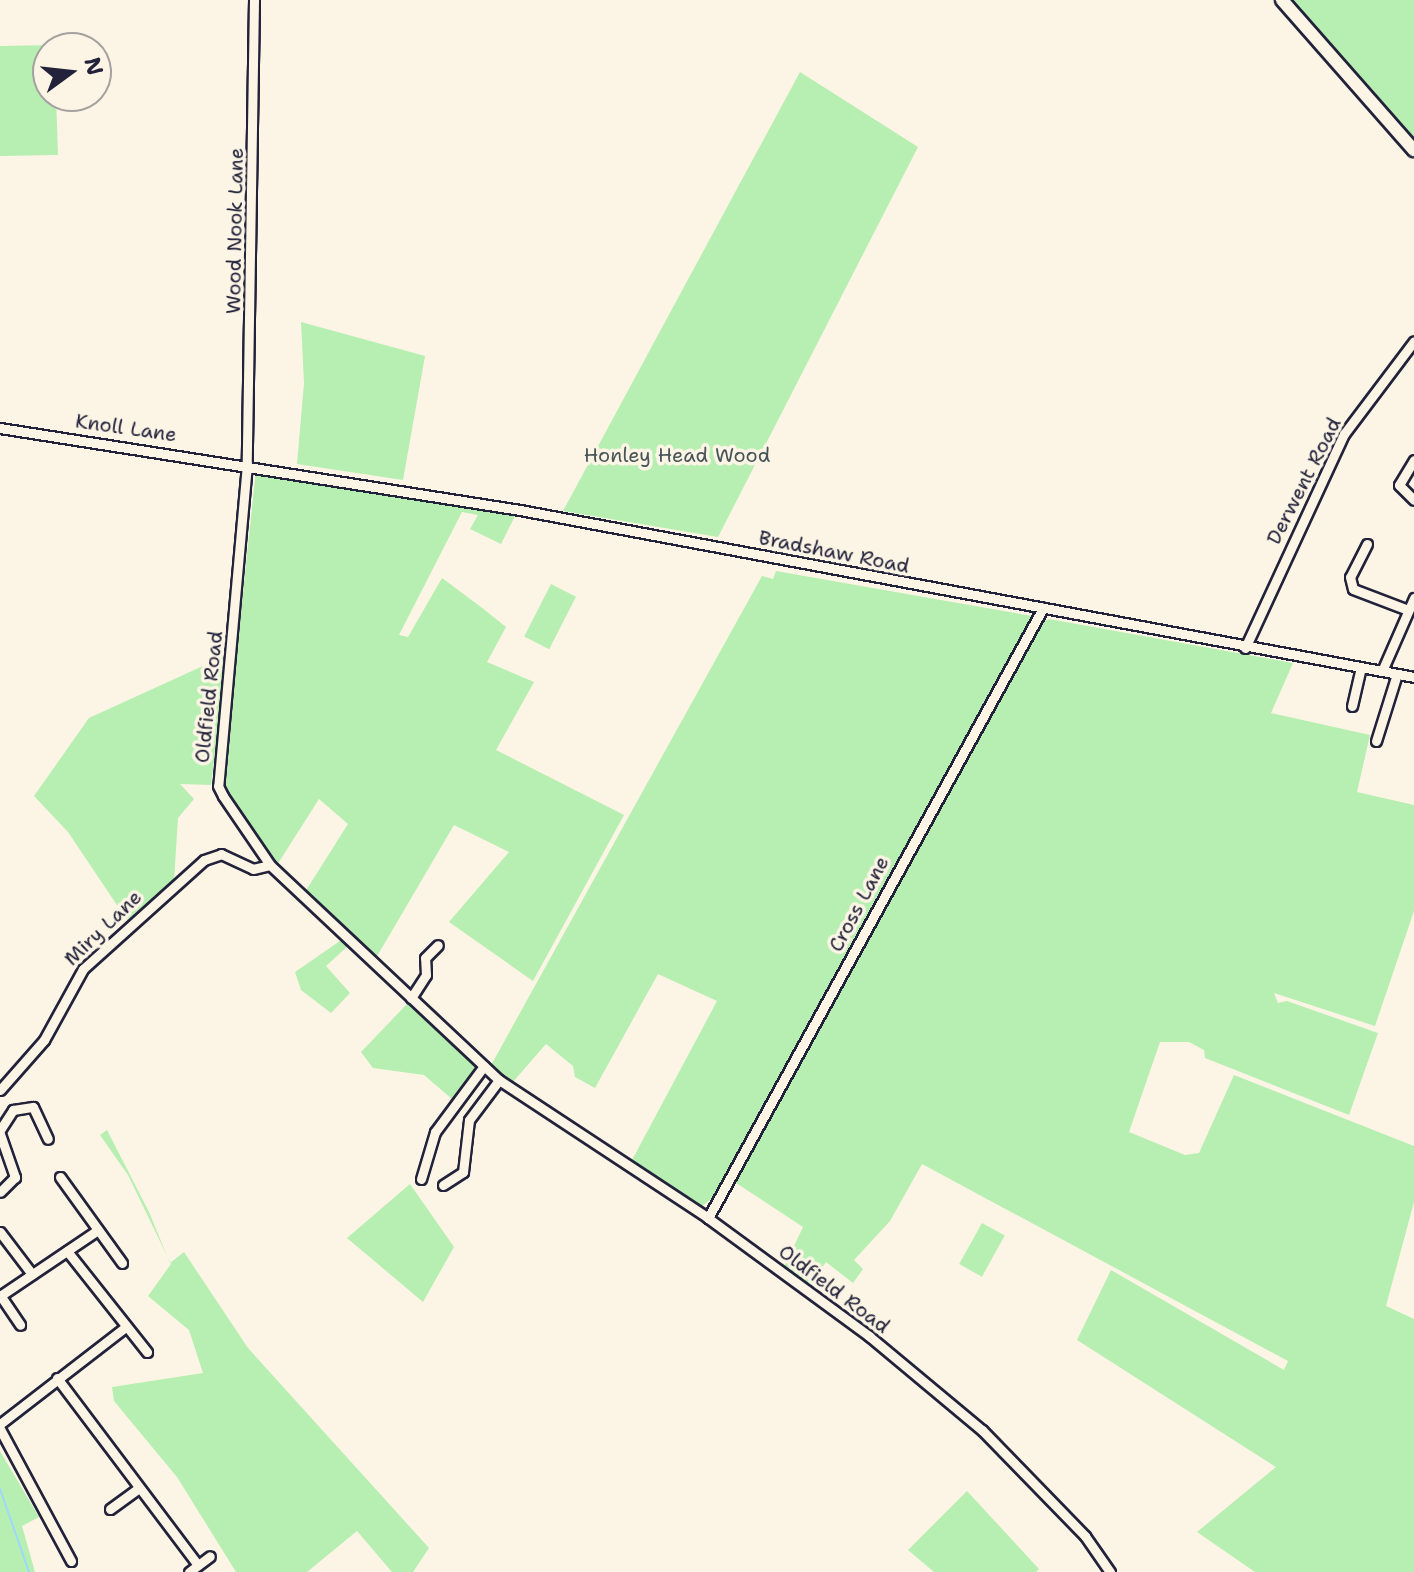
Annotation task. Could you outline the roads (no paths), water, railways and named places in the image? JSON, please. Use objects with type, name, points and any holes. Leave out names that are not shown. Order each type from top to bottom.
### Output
[{"type":"street","name":"Wood Nook Lane","points":[[247,464],[254,0]]},
{"type":"street","points":[[1282,0],[1414,150]]},
{"type":"street","name":"Derwent Road","points":[[1245,648],[1344,434],[1414,341]]},
{"type":"street","name":"Knoll Lane","points":[[0,428],[247,464]]},
{"type":"street","points":[[1414,460],[1399,485],[1414,500]]},
{"type":"street","name":"Bradshaw Road","points":[[247,464],[1414,677]]},
{"type":"street","name":"Oldfield Road","points":[[247,464],[218,786],[270,865],[499,1080],[708,1218],[869,1336],[982,1430],[1085,1536],[1110,1572]]},
{"type":"street","points":[[1367,544],[1350,577],[1353,589],[1408,610]]},
{"type":"street","points":[[1382,671],[1414,598]]},
{"type":"street","name":"Cross Lane","points":[[708,1218],[1043,608]]},
{"type":"street","points":[[1352,706],[1361,667]]},
{"type":"street","points":[[1376,741],[1397,674]]},
{"type":"street","name":"Miry Lane","points":[[0,1090],[44,1040],[83,969],[204,860],[221,854],[253,869],[270,865]]},
{"type":"street","points":[[411,998],[426,975],[425,958],[438,945]]},
{"type":"street","points":[[421,1179],[435,1132],[484,1066]]},
{"type":"street","points":[[443,1185],[463,1172],[469,1120],[499,1080]]},
{"type":"street","points":[[0,1192],[15,1177],[0,1132],[13,1110],[33,1107],[48,1139]]},
{"type":"street","points":[[60,1177],[122,1263]]},
{"type":"street","points":[[20,1325],[0,1296],[98,1230]]},
{"type":"street","points":[[0,1232],[32,1274]]},
{"type":"street","points":[[67,1251],[123,1329],[147,1352]]},
{"type":"street","points":[[71,1561],[0,1426],[123,1329]]},
{"type":"street","points":[[57,1378],[198,1565]]},
{"type":"street","points":[[110,1509],[138,1489]]},
{"type":"street","points":[[189,1572],[210,1556]]},
{"type":"waterway","points":[[0,1489],[29,1572]]},
{"type":"park label","name":"Honley Head Wood","points":[[677,455]]}]
